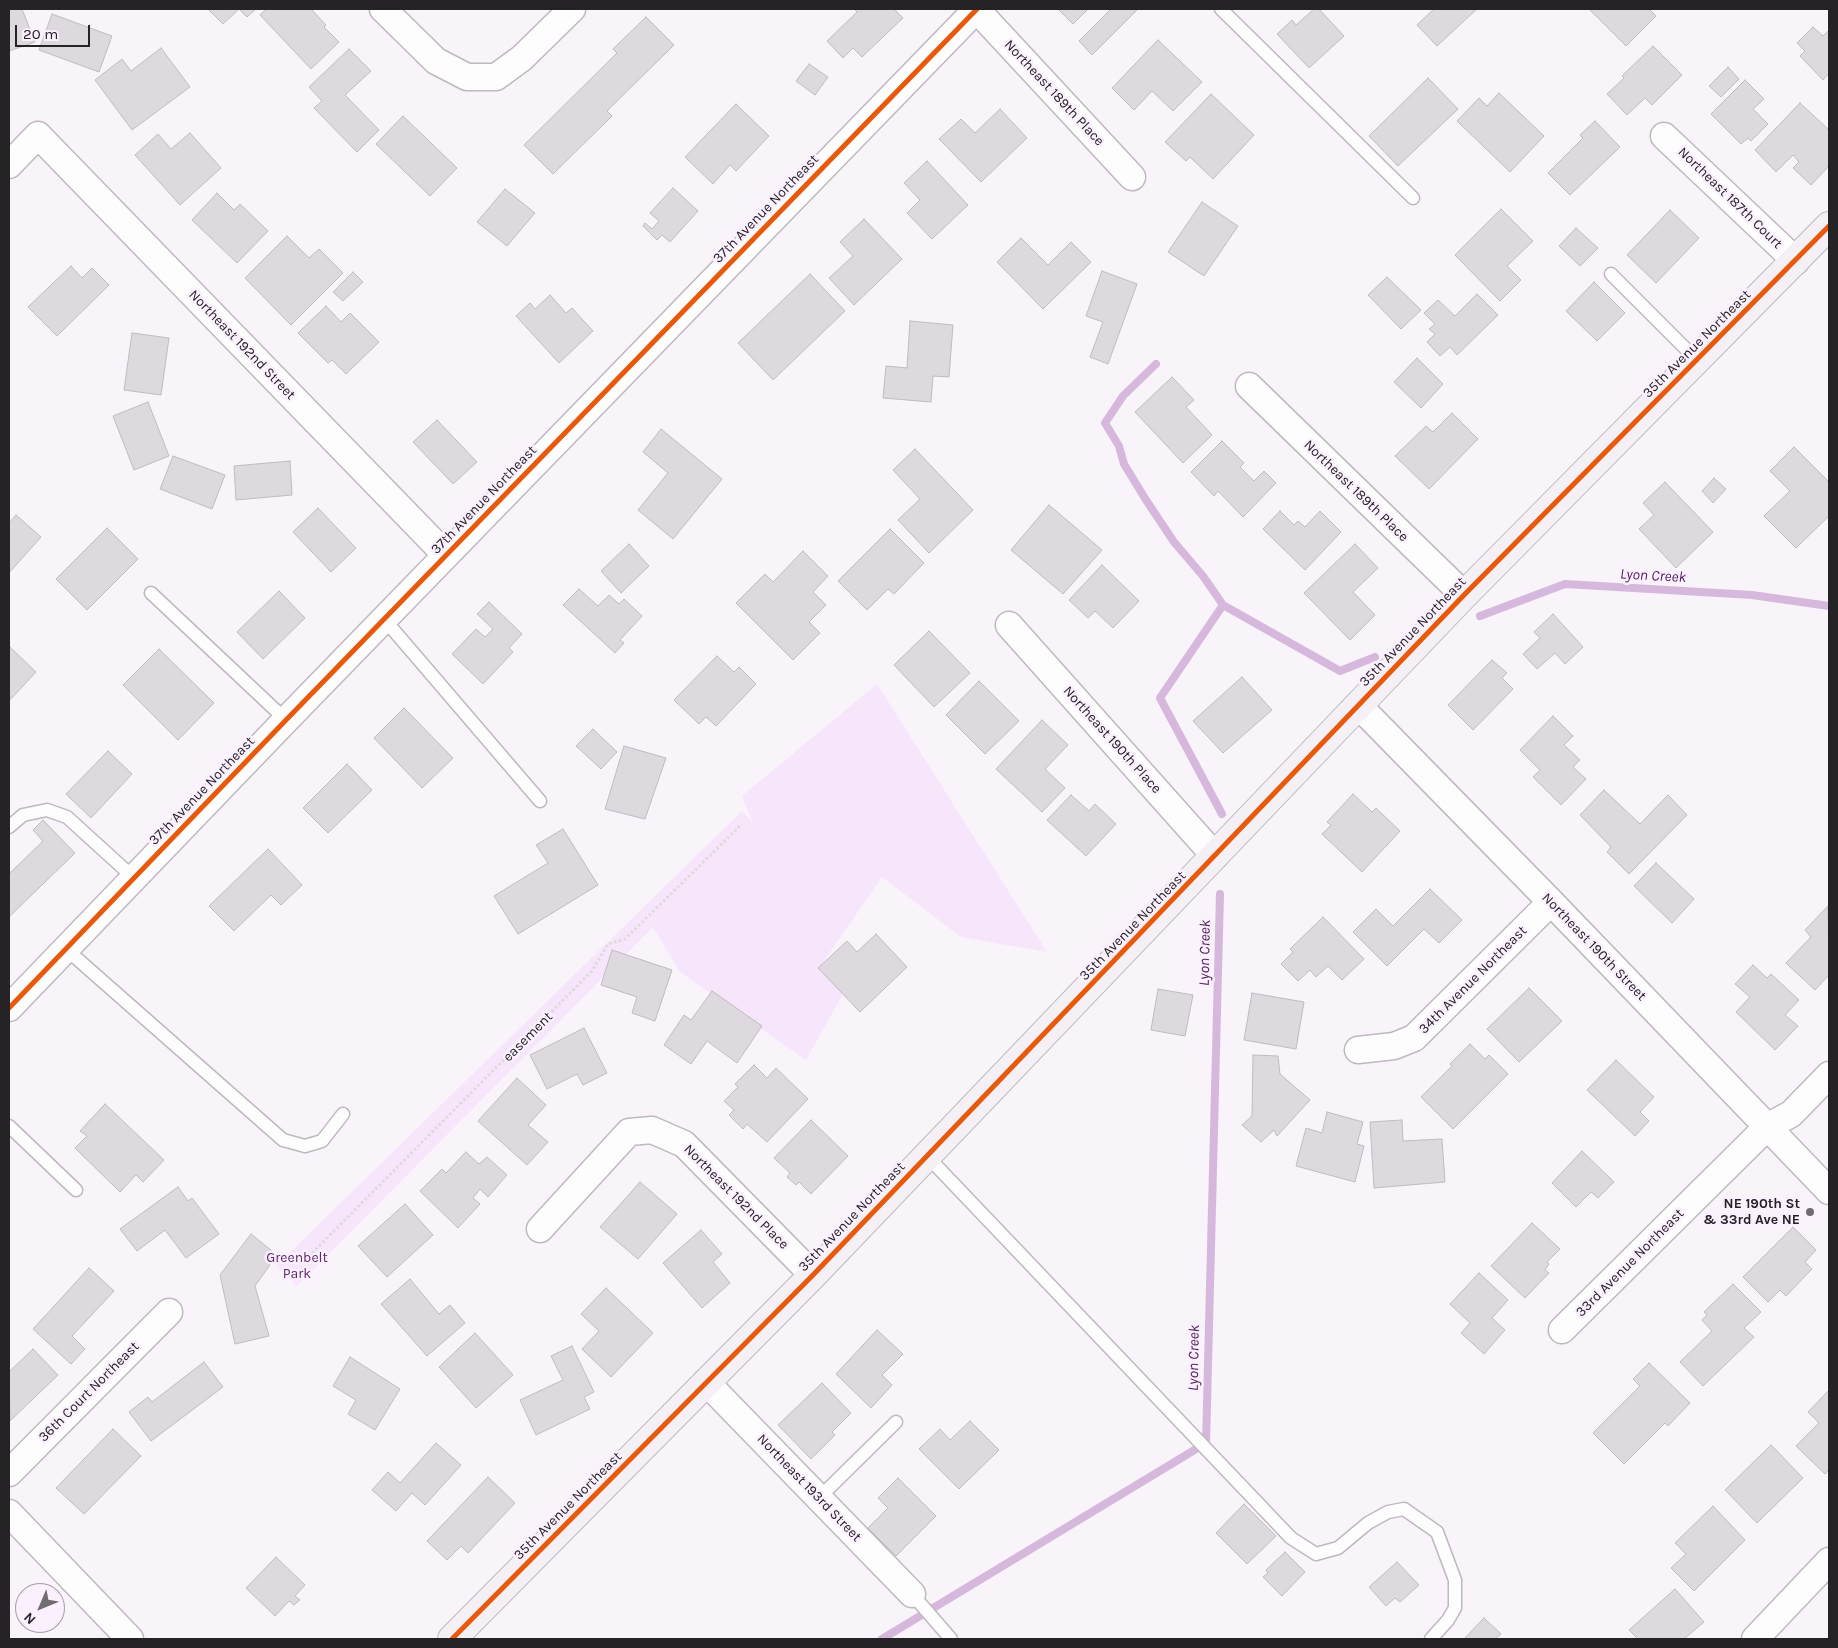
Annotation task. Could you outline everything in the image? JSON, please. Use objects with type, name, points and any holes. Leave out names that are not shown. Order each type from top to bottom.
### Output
[{"type":"street","points":[[383,9],[436,62],[467,77],[496,77],[522,58],[572,9]]},
{"type":"street","name":"Northeast 189th Place","points":[[976,9],[1132,177]]},
{"type":"street","name":"37th Avenue Northeast","points":[[9,1008],[976,9]]},
{"type":"street","name":"Northeast 192nd Street","points":[[9,165],[38,135],[446,555]]},
{"type":"street","name":"Northeast 187th Court","points":[[1664,136],[1796,261]]},
{"type":"street","name":"35th Avenue Northeast","points":[[452,1639],[813,1275],[1464,595],[1829,226]]},
{"type":"street","name":"Northeast 189th Place","points":[[1249,386],[1464,595]]},
{"type":"street","name":"Northeast 190th Place","points":[[1009,624],[1215,856]]},
{"type":"street","name":"Northeast 190th Street","points":[[1358,705],[1829,1191]]},
{"type":"street","name":"34th Avenue Northeast","points":[[1358,1050],[1394,1046],[1414,1038],[1551,902]]},
{"type":"street","name":"33rd Avenue Northeast","points":[[1562,1330],[1767,1127],[1791,1114],[1829,1075]]},
{"type":"street","name":"Northeast 192nd Place","points":[[540,1229],[629,1132],[652,1130],[684,1144],[813,1275]]},
{"type":"street","name":"36th Court Northeast","points":[[9,1473],[170,1312]]},
{"type":"street","name":"Northeast 193rd Street","points":[[706,1382],[912,1594]]},
{"type":"street","points":[[9,1513],[130,1639]]},
{"type":"street","points":[[1755,1639],[1829,1561]]},
{"type":"lane","points":[[1221,9],[1413,198]]},
{"type":"lane","points":[[1611,274],[1697,360]]},
{"type":"lane","points":[[151,593],[286,720]]},
{"type":"lane","points":[[384,619],[540,801]]},
{"type":"lane","points":[[9,827],[23,816],[47,810],[67,817],[134,878]]},
{"type":"lane","points":[[66,949],[283,1140],[305,1146],[322,1141],[343,1114]]},
{"type":"lane","points":[[9,1126],[76,1190]]},
{"type":"lane","points":[[927,1156],[1291,1538],[1316,1554],[1338,1548],[1368,1523],[1388,1512],[1404,1509],[1437,1532],[1455,1580],[1455,1608],[1448,1620],[1432,1639]]},
{"type":"lane","points":[[819,1498],[896,1422]]},
{"type":"lane","points":[[912,1594],[951,1639]]},
{"type":"green space","name":"Greenbelt Park","points":[[877,684],[1047,952],[961,937],[882,877],[819,968],[843,994],[806,1060],[680,972],[653,927],[297,1286],[276,1266],[742,811],[753,823],[742,796]]},
{"type":"building","points":[[9,9],[22,9],[35,42],[9,51]]},
{"type":"building","points":[[208,9],[239,9],[223,24]]},
{"type":"building","points":[[239,9],[256,9],[247,17]]},
{"type":"building","points":[[266,9],[311,9],[326,25],[324,27],[339,42],[311,69],[260,15]]},
{"type":"building","points":[[856,9],[894,9],[903,18],[862,57],[853,48],[843,58],[827,41],[857,12]]},
{"type":"building","points":[[1058,9],[1088,9],[1073,24]]},
{"type":"building","points":[[1108,9],[1138,9],[1092,55],[1079,41],[1110,10]]},
{"type":"building","points":[[1314,9],[1319,9],[1344,36],[1309,68],[1277,34],[1292,20],[1296,25]]},
{"type":"building","points":[[1434,9],[1477,9],[1437,46],[1417,25]]},
{"type":"building","points":[[1589,9],[1649,9],[1656,16],[1626,46]]},
{"type":"building","points":[[52,14],[112,36],[99,72],[39,50]]},
{"type":"building","points":[[646,17],[674,45],[607,111],[612,116],[553,174],[524,145],[617,53],[613,49]]},
{"type":"building","points":[[1813,27],[1823,36],[1829,30],[1829,73],[1823,80],[1800,56],[1805,51],[1797,43]]},
{"type":"building","points":[[1158,40],[1202,82],[1173,111],[1152,91],[1134,110],[1112,88]]},
{"type":"building","points":[[1653,46],[1682,75],[1652,105],[1645,98],[1627,115],[1607,94],[1624,78],[1622,76]]},
{"type":"building","points":[[161,48],[190,87],[132,130],[95,80],[122,59],[131,71]]},
{"type":"building","points":[[349,49],[371,71],[345,95],[379,130],[357,152],[314,108],[322,101],[309,87]]},
{"type":"building","points":[[809,64],[828,77],[815,95],[796,81]]},
{"type":"building","points":[[1728,67],[1739,79],[1721,97],[1709,86]]},
{"type":"building","points":[[1428,78],[1458,109],[1398,166],[1369,136]]},
{"type":"building","points":[[1745,80],[1764,99],[1753,109],[1768,124],[1751,141],[1748,138],[1741,144],[1711,114]]},
{"type":"building","points":[[1499,93],[1544,136],[1510,172],[1457,121],[1479,98],[1487,106]]},
{"type":"building","points":[[1211,94],[1254,135],[1213,179],[1190,157],[1186,161],[1165,142]]},
{"type":"building","points":[[1800,103],[1829,130],[1829,166],[1811,185],[1793,168],[1799,162],[1793,155],[1776,172],[1755,150]]},
{"type":"building","points":[[736,104],[769,136],[736,171],[730,165],[713,184],[685,157]]},
{"type":"building","points":[[1000,109],[1027,138],[981,182],[939,139],[961,119],[975,133]]},
{"type":"building","points":[[403,116],[457,168],[430,196],[376,144]]},
{"type":"building","points":[[1595,121],[1620,147],[1570,195],[1548,173],[1583,138],[1580,135]]},
{"type":"building","points":[[190,133],[221,168],[180,205],[135,155],[158,134],[171,149]]},
{"type":"building","points":[[927,161],[968,205],[932,239],[907,213],[920,200],[904,183]]},
{"type":"building","points":[[673,188],[698,211],[670,242],[662,235],[657,240],[643,226],[645,223],[652,229],[659,221],[650,213]]},
{"type":"building","points":[[505,189],[535,213],[507,246],[477,222]]},
{"type":"building","points":[[217,193],[234,210],[240,204],[268,231],[237,263],[192,220]]},
{"type":"building","points":[[1202,202],[1238,226],[1204,276],[1168,252]]},
{"type":"building","points":[[1501,209],[1533,241],[1507,266],[1521,280],[1500,301],[1455,255]]},
{"type":"building","points":[[1670,210],[1699,238],[1656,283],[1627,255]]},
{"type":"building","points":[[864,219],[902,259],[854,305],[829,278],[853,256],[840,242]]},
{"type":"building","points":[[1576,228],[1598,248],[1580,266],[1559,246]]},
{"type":"building","points":[[287,236],[309,258],[319,249],[343,273],[291,325],[245,278]]},
{"type":"building","points":[[1021,238],[1048,265],[1071,242],[1091,262],[1043,309],[997,262]]},
{"type":"building","points":[[71,266],[82,278],[92,268],[109,285],[57,336],[28,307]]},
{"type":"building","points":[[1102,271],[1137,284],[1108,364],[1090,357],[1103,322],[1086,316]]},
{"type":"building","points":[[353,272],[363,282],[343,301],[333,292]]},
{"type":"building","points":[[810,274],[845,311],[773,380],[738,343]]},
{"type":"building","points":[[1387,277],[1421,310],[1401,329],[1368,295]]},
{"type":"building","points":[[1594,282],[1625,313],[1597,341],[1566,311]]},
{"type":"building","points":[[1477,294],[1498,315],[1457,355],[1450,347],[1440,356],[1427,342],[1435,334],[1429,329],[1435,324],[1424,313],[1438,300],[1455,316]]},
{"type":"building","points":[[550,295],[566,313],[572,308],[593,331],[559,363],[516,316],[530,303],[535,309]]},
{"type":"building","points":[[326,306],[341,322],[350,313],[379,342],[346,374],[332,360],[328,363],[298,333]]},
{"type":"building","points":[[910,321],[953,325],[949,377],[933,376],[931,402],[883,398],[886,366],[907,368]]},
{"type":"building","points":[[132,333],[169,338],[161,395],[124,390]]},
{"type":"building","points":[[1417,358],[1443,384],[1421,408],[1394,382]]},
{"type":"building","points":[[1172,377],[1194,400],[1186,407],[1212,435],[1183,463],[1135,412]]},
{"type":"building","points":[[148,402],[169,456],[134,470],[113,416]]},
{"type":"building","points":[[1452,413],[1478,439],[1429,489],[1395,456],[1426,426],[1433,432]]},
{"type":"building","points":[[437,420],[477,462],[453,484],[413,442]]},
{"type":"building","points":[[661,429],[722,479],[673,539],[638,510],[668,473],[643,452]]},
{"type":"building","points":[[1222,441],[1244,463],[1240,467],[1254,481],[1264,471],[1276,483],[1243,517],[1218,491],[1214,496],[1191,472]]},
{"type":"building","points":[[1794,447],[1829,482],[1829,516],[1796,548],[1764,516],[1790,491],[1770,471]]},
{"type":"building","points":[[915,449],[973,510],[929,553],[898,520],[920,499],[893,470]]},
{"type":"building","points":[[173,456],[225,475],[212,509],[160,489]]},
{"type":"building","points":[[290,461],[292,495],[236,500],[234,466]]},
{"type":"building","points":[[1714,478],[1726,489],[1713,503],[1702,491]]},
{"type":"building","points":[[1665,482],[1713,532],[1676,568],[1639,529],[1654,515],[1643,503]]},
{"type":"building","points":[[1049,505],[1102,550],[1063,594],[1011,550]]},
{"type":"building","points":[[318,508],[356,548],[331,572],[293,532]]},
{"type":"building","points":[[1280,511],[1294,525],[1298,521],[1305,527],[1320,511],[1341,532],[1305,570],[1263,529]]},
{"type":"building","points":[[16,515],[41,537],[9,573],[9,523]]},
{"type":"building","points":[[107,528],[138,559],[87,610],[56,579]]},
{"type":"building","points":[[890,529],[924,563],[894,594],[888,589],[867,610],[838,581]]},
{"type":"building","points":[[629,544],[649,566],[621,593],[601,571]]},
{"type":"building","points":[[1355,544],[1378,568],[1353,592],[1375,615],[1350,640],[1304,593]]},
{"type":"building","points":[[803,551],[828,576],[813,592],[826,605],[809,622],[820,633],[793,660],[736,603],[765,574],[773,582]]},
{"type":"building","points":[[1102,565],[1139,601],[1113,628],[1095,611],[1088,618],[1069,600]]},
{"type":"building","points":[[579,589],[598,606],[609,595],[619,604],[624,599],[642,616],[620,640],[624,643],[615,653],[563,605]]},
{"type":"building","points":[[279,591],[305,618],[263,659],[237,632]]},
{"type":"building","points":[[489,602],[522,634],[509,648],[513,652],[483,684],[452,654],[476,629],[485,637],[493,629],[477,614]]},
{"type":"building","points":[[1553,614],[1583,647],[1565,664],[1555,653],[1537,669],[1523,654],[1540,638],[1534,632]]},
{"type":"building","points":[[929,631],[970,673],[934,707],[894,665]]},
{"type":"building","points":[[10,647],[36,672],[9,701],[9,649]]},
{"type":"building","points":[[159,649],[214,703],[178,740],[123,685]]},
{"type":"building","points":[[717,656],[734,672],[739,667],[756,684],[716,726],[706,717],[699,724],[674,700]]},
{"type":"building","points":[[1492,660],[1507,673],[1502,678],[1513,689],[1473,730],[1448,705]]},
{"type":"building","points":[[1242,677],[1272,710],[1223,753],[1193,721]]},
{"type":"building","points":[[979,681],[1019,721],[985,754],[946,715]]},
{"type":"building","points":[[404,708],[453,758],[422,788],[374,738]]},
{"type":"building","points":[[1553,716],[1573,736],[1564,745],[1580,760],[1573,767],[1586,779],[1561,805],[1533,777],[1540,770],[1520,750]]},
{"type":"building","points":[[1042,720],[1068,745],[1045,769],[1065,788],[1042,812],[996,769]]},
{"type":"building","points":[[593,729],[617,752],[601,769],[576,746]]},
{"type":"building","points":[[624,746],[666,758],[645,819],[605,809]]},
{"type":"building","points":[[108,751],[132,774],[91,818],[66,794]]},
{"type":"building","points":[[347,764],[372,790],[328,833],[303,808]]},
{"type":"building","points":[[1604,790],[1640,824],[1668,795],[1687,815],[1629,874],[1607,852],[1611,847],[1580,815]]},
{"type":"building","points":[[1353,794],[1372,812],[1376,808],[1400,831],[1362,872],[1322,834],[1331,825],[1327,822]]},
{"type":"building","points":[[1071,795],[1089,811],[1095,804],[1116,824],[1086,856],[1047,820]]},
{"type":"building","points":[[43,820],[75,853],[9,917],[9,874],[43,841],[33,830]]},
{"type":"building","points":[[563,829],[598,885],[518,934],[494,896],[548,863],[536,845]]},
{"type":"building","points":[[268,849],[302,885],[281,905],[271,895],[234,931],[209,906]]},
{"type":"building","points":[[1656,863],[1694,899],[1672,923],[1634,886]]},
{"type":"building","points":[[1430,889],[1462,920],[1439,943],[1424,929],[1387,966],[1353,932],[1376,909],[1393,926]]},
{"type":"building","points":[[1828,906],[1829,975],[1815,990],[1786,963],[1811,937],[1805,930]]},
{"type":"building","points":[[1323,917],[1364,959],[1342,980],[1328,966],[1316,977],[1310,970],[1298,981],[1281,964],[1293,952],[1290,949]]},
{"type":"building","points":[[876,934],[907,967],[860,1012],[818,968],[847,941],[857,952]]},
{"type":"building","points":[[612,950],[672,970],[655,1021],[632,1013],[637,997],[601,985]]},
{"type":"building","points":[[1753,965],[1767,978],[1771,974],[1799,1000],[1785,1015],[1798,1026],[1775,1050],[1736,1012],[1750,997],[1735,984]]},
{"type":"building","points":[[1529,988],[1562,1021],[1519,1062],[1487,1029]]},
{"type":"building","points":[[1158,989],[1193,995],[1185,1036],[1151,1030]]},
{"type":"building","points":[[712,991],[762,1026],[737,1063],[707,1041],[691,1064],[664,1045],[684,1015],[691,1020]]},
{"type":"building","points":[[1252,993],[1304,1002],[1296,1049],[1244,1040]]},
{"type":"building","points":[[584,1028],[607,1073],[583,1085],[577,1074],[547,1089],[530,1055]]},
{"type":"building","points":[[1470,1044],[1485,1059],[1489,1055],[1508,1074],[1453,1129],[1421,1097],[1452,1066],[1450,1064]]},
{"type":"building","points":[[1253,1055],[1278,1056],[1280,1074],[1310,1100],[1277,1136],[1274,1130],[1261,1142],[1242,1125],[1252,1116]]},
{"type":"building","points":[[1616,1060],[1654,1097],[1640,1112],[1649,1121],[1635,1136],[1587,1090]]},
{"type":"building","points":[[754,1065],[767,1078],[776,1068],[808,1099],[767,1142],[747,1124],[743,1129],[729,1115],[734,1110],[724,1101],[738,1087],[735,1084]]},
{"type":"building","points":[[517,1078],[546,1105],[528,1125],[548,1142],[527,1165],[478,1121]]},
{"type":"building","points":[[105,1104],[164,1160],[143,1182],[136,1175],[120,1192],[75,1148],[87,1136],[80,1131]]},
{"type":"building","points":[[1327,1112],[1363,1122],[1357,1144],[1364,1146],[1355,1182],[1296,1166],[1306,1128],[1322,1133]]},
{"type":"building","points":[[811,1120],[848,1156],[811,1194],[799,1182],[796,1185],[787,1177],[790,1173],[774,1158]]},
{"type":"building","points":[[1402,1120],[1403,1141],[1442,1139],[1445,1182],[1374,1188],[1370,1122]]},
{"type":"building","points":[[1582,1151],[1614,1182],[1598,1198],[1591,1192],[1576,1207],[1552,1183]]},
{"type":"building","points":[[466,1152],[479,1164],[487,1157],[507,1175],[488,1197],[480,1189],[473,1198],[480,1204],[458,1228],[420,1191],[442,1169],[446,1173]]},
{"type":"building","points":[[640,1182],[677,1214],[638,1259],[600,1227]]},
{"type":"building","points":[[178,1187],[188,1201],[192,1198],[219,1234],[186,1258],[165,1230],[137,1251],[120,1229]]},
{"type":"building","points":[[405,1204],[433,1235],[387,1277],[358,1246]]},
{"type":"building","points":[[1532,1223],[1560,1249],[1547,1262],[1549,1264],[1545,1270],[1549,1273],[1525,1298],[1491,1266]]},
{"type":"building","points":[[1793,1227],[1816,1250],[1805,1262],[1812,1269],[1786,1296],[1780,1290],[1768,1302],[1743,1277]]},
{"type":"building","points":[[701,1230],[722,1254],[713,1262],[730,1283],[702,1308],[663,1263]]},
{"type":"building","points":[[251,1234],[277,1255],[255,1286],[269,1336],[235,1344],[220,1275]]},
{"type":"building","points":[[89,1268],[114,1291],[72,1336],[85,1349],[71,1364],[33,1329]]},
{"type":"building","points":[[1479,1273],[1508,1300],[1492,1318],[1505,1330],[1484,1354],[1461,1333],[1470,1323],[1450,1304]]},
{"type":"building","points":[[410,1279],[439,1314],[450,1305],[465,1323],[427,1356],[381,1304]]},
{"type":"building","points":[[1733,1284],[1761,1312],[1744,1328],[1754,1337],[1703,1386],[1680,1362],[1712,1331],[1702,1320],[1707,1315],[1704,1312]]},
{"type":"building","points":[[606,1288],[653,1333],[611,1377],[582,1349],[599,1331],[581,1314]]},
{"type":"building","points":[[877,1330],[903,1354],[882,1375],[892,1385],[871,1408],[836,1374]]},
{"type":"building","points":[[475,1333],[513,1375],[476,1408],[439,1367]]},
{"type":"building","points":[[572,1346],[594,1392],[584,1397],[590,1409],[536,1435],[520,1400],[563,1380],[551,1356]]},
{"type":"building","points":[[33,1349],[58,1375],[10,1421],[9,1372]]},
{"type":"building","points":[[350,1357],[400,1389],[375,1430],[348,1414],[356,1400],[333,1386]]},
{"type":"building","points":[[204,1362],[223,1387],[151,1441],[129,1412],[148,1397],[152,1402]]},
{"type":"building","points":[[1649,1363],[1690,1403],[1668,1426],[1665,1423],[1624,1464],[1593,1433],[1640,1386],[1633,1379]]},
{"type":"building","points":[[822,1383],[851,1413],[832,1432],[835,1435],[811,1459],[778,1425]]},
{"type":"building","points":[[1829,1390],[1829,1470],[1825,1474],[1796,1446],[1819,1423],[1808,1412]]},
{"type":"building","points":[[970,1421],[999,1450],[959,1489],[919,1449],[940,1429],[950,1440]]},
{"type":"building","points":[[113,1429],[141,1456],[84,1514],[56,1488]]},
{"type":"building","points":[[436,1443],[461,1465],[425,1505],[412,1493],[396,1511],[372,1490],[388,1472],[400,1483]]},
{"type":"building","points":[[1771,1445],[1803,1478],[1757,1523],[1725,1490]]},
{"type":"building","points":[[488,1477],[515,1503],[468,1553],[461,1546],[447,1560],[427,1541]]},
{"type":"building","points":[[898,1478],[936,1516],[896,1556],[868,1528],[888,1508],[878,1498]]},
{"type":"building","points":[[1244,1504],[1276,1536],[1247,1564],[1216,1533]]},
{"type":"building","points":[[1713,1506],[1745,1540],[1694,1591],[1671,1568],[1686,1554],[1675,1543]]},
{"type":"building","points":[[1285,1552],[1305,1572],[1282,1596],[1263,1577],[1268,1573],[1266,1570]]},
{"type":"building","points":[[276,1557],[305,1585],[295,1596],[300,1600],[294,1605],[289,1601],[275,1616],[246,1588]]},
{"type":"building","points":[[1397,1562],[1419,1585],[1400,1602],[1395,1598],[1386,1606],[1369,1587]]},
{"type":"building","points":[[1675,1589],[1704,1622],[1684,1639],[1638,1639],[1629,1630]]},
{"type":"building","points":[[1484,1618],[1501,1634],[1495,1639],[1464,1639]]},
{"type":"waterway","points":[[1156,364],[1123,396],[1105,423],[1119,446],[1124,464],[1146,500],[1174,542],[1203,576],[1223,605]]},
{"type":"waterway","name":"Lyon Creek","points":[[1480,616],[1565,584],[1752,595],[1829,606]]},
{"type":"waterway","name":"Lyon Creek","points":[[1222,814],[1160,698],[1223,605],[1340,671],[1375,657]]},
{"type":"waterway","name":"Lyon Creek","points":[[882,1639],[1206,1443],[1220,894]]},
{"type":"cycle path","points":[[9,1008],[977,9]]},
{"type":"cycle path","points":[[452,1639],[813,1275],[1464,595],[1829,226]]},
{"type":"place","name":"NE 190th St & 33rd Ave NE","points":[[1810,1212]]}]
